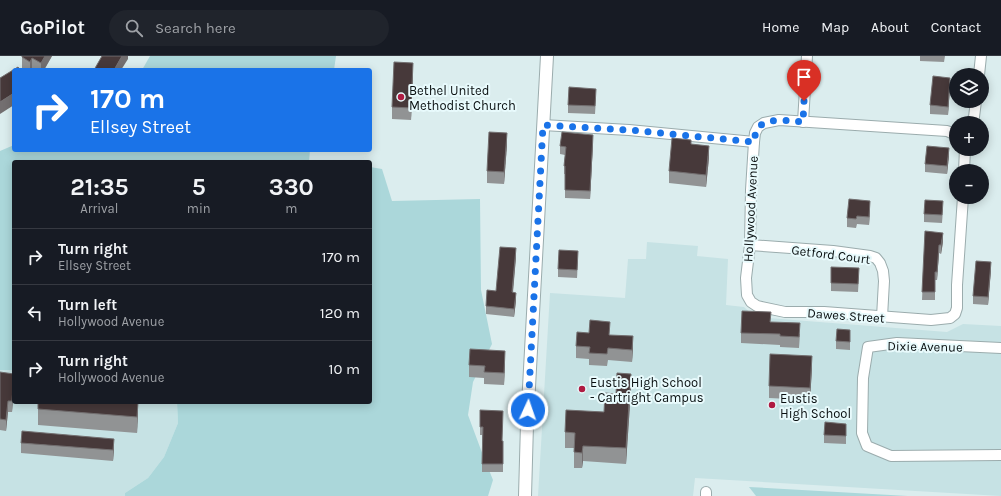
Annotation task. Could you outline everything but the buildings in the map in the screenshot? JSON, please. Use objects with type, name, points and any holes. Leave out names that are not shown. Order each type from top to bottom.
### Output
[{"type":"street","points":[[525,496],[527,424],[547,56]]},
{"type":"street","points":[[803,122],[807,56]]},
{"type":"street","points":[[980,68],[981,56]]},
{"type":"street","name":"Hollywood Avenue","points":[[749,300],[747,295],[746,278],[750,245],[754,142],[755,133],[758,127],[764,123],[779,120],[949,132]]},
{"type":"street","points":[[543,125],[629,130],[754,142]]},
{"type":"street","name":"Dawes Street","points":[[749,300],[757,306],[785,312],[824,312],[931,320],[947,318],[955,314],[957,308],[957,285],[963,204]]},
{"type":"street","name":"Getford Court","points":[[750,245],[833,251],[876,258],[883,271],[884,281],[882,317]]},
{"type":"street","name":"Dixie Avenue","points":[[1001,348],[897,343],[868,348],[863,378],[862,433],[868,446],[891,456],[1001,455]]},
{"type":"shaded area","points":[[150,56],[336,56],[334,68],[143,68]]},
{"type":"shaded area","points":[[12,146],[12,152],[310,152],[309,160],[12,160],[12,370],[0,370],[0,151]]},
{"type":"shaded area","points":[[372,167],[382,169],[392,201],[480,199],[481,290],[492,344],[473,382],[468,415],[493,480],[488,496],[125,496],[125,493],[148,478],[164,457],[178,423],[177,404],[372,404]]},
{"type":"shaded area","name":"Eustis High School","points":[[647,242],[698,246],[697,256],[728,259],[726,305],[744,307],[755,317],[947,332],[963,324],[1001,326],[1001,496],[695,478],[693,496],[538,496],[550,293],[625,298],[628,259],[646,259]]},
{"type":"shaded area","points":[[0,370],[12,370],[12,404],[177,404],[178,423],[164,457],[148,478],[125,493],[125,496],[0,496]]},
{"type":"shaded area","points":[[749,487],[908,496],[756,496]]},
{"type":"place","name":"Bethel United Methodist Church","points":[[401,97]]},
{"type":"place","name":"Eustis High School - Cartright Campus","points":[[582,389]]},
{"type":"place","name":"Eustis High School","points":[[772,405]]},
{"type":"route","points":[[528,410],[543,125],[629,130],[754,142],[755,133],[758,127],[764,123],[779,120],[803,122],[804,101]]}]
